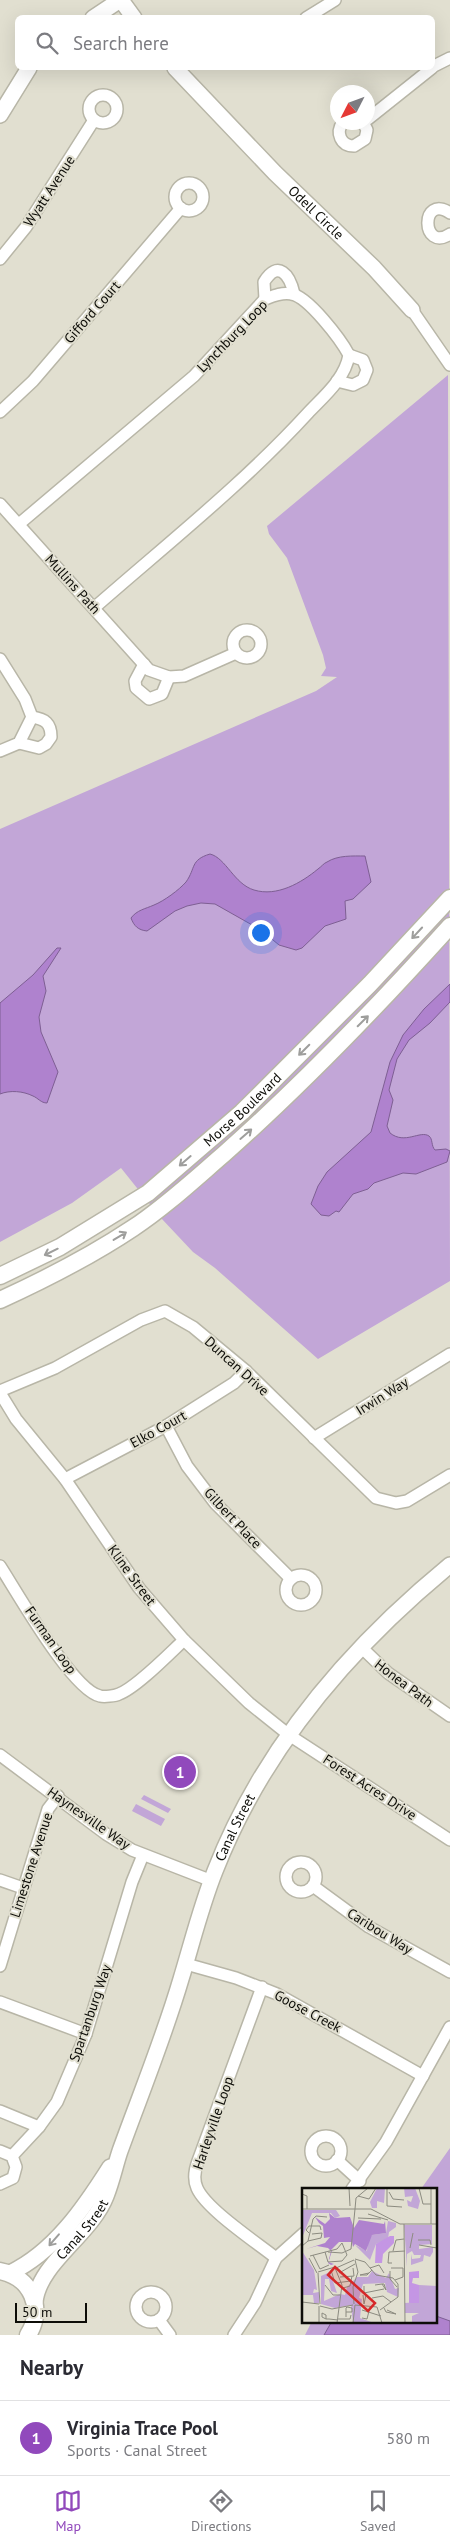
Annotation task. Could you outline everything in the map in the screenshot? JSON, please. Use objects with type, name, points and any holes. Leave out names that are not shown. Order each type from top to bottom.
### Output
[{"type":"main road","name":"Morse Boulevard","points":[[0,1276],[60,1247],[148,1193],[242,1112],[370,984],[450,898]]},
{"type":"main road","name":"Morse Boulevard","points":[[0,1300],[54,1275],[134,1228],[189,1184],[280,1104],[379,1005],[450,926]]},
{"type":"main road","points":[[5,2272],[26,2284],[36,2309],[41,2335]]},
{"type":"main road","points":[[28,2335],[36,2309]]},
{"type":"street","points":[[98,15],[120,0],[132,15]]},
{"type":"street","points":[[311,15],[335,0]]},
{"type":"street","points":[[435,66],[450,58]]},
{"type":"street","points":[[0,115],[28,70]]},
{"type":"street","name":"Odell Circle","points":[[177,70],[274,172],[374,268],[412,310],[450,365]]},
{"type":"street","points":[[375,113],[428,70]]},
{"type":"street","name":"Wyatt Avenue","points":[[0,259],[26,227],[94,120]]},
{"type":"street","points":[[339,130],[340,138],[346,144],[354,146],[365,139],[367,130]]},
{"type":"street","name":"Gifford Court","points":[[0,412],[33,380],[181,208]]},
{"type":"street","points":[[449,211],[440,209],[433,212],[428,218],[427,226],[434,236],[443,237],[450,234]]},
{"type":"street","points":[[94,608],[266,459],[337,381],[346,367],[349,355],[339,337],[314,311],[294,294],[288,276],[283,272],[277,271],[268,276],[264,282],[265,299]]},
{"type":"street","name":"Lynchburg Loop","points":[[19,524],[194,376],[265,299],[281,294],[294,294]]},
{"type":"street","points":[[337,381],[354,385],[365,376],[367,370],[365,362],[360,358],[349,355]]},
{"type":"street","name":"Mullins Path","points":[[0,504],[149,670],[169,677]]},
{"type":"street","points":[[144,664],[135,681],[136,688],[149,699],[162,694],[169,677],[184,676],[236,653]]},
{"type":"street","points":[[0,659],[25,699],[32,717],[19,743]]},
{"type":"street","points":[[0,751],[19,743],[39,748],[46,744],[51,737],[49,724],[44,719],[32,717]]},
{"type":"street","name":"Duncan Drive","points":[[0,1392],[54,1368],[141,1320],[165,1311],[193,1327],[246,1372],[376,1498],[396,1503],[407,1501],[450,1475]]},
{"type":"street","name":"Irwin Way","points":[[314,1438],[450,1354]]},
{"type":"street","name":"Elko Court","points":[[65,1479],[166,1426],[234,1383],[246,1372]]},
{"type":"street","name":"Kline Street","points":[[0,1392],[16,1419],[65,1479],[139,1588],[184,1640],[249,1703],[289,1735]]},
{"type":"street","name":"Gilbert Place","points":[[166,1426],[187,1466],[215,1503],[291,1579]]},
{"type":"street","name":"Canal Street","points":[[36,2309],[37,2290],[44,2277],[97,2215],[106,2196],[120,2151],[154,2066],[212,1881],[255,1788],[289,1735],[320,1692],[361,1647],[422,1587],[450,1565]]},
{"type":"street","name":"Furman Loop","points":[[0,1566],[44,1636],[67,1667],[89,1690],[100,1696],[119,1694],[145,1675],[184,1640]]},
{"type":"street","name":"Honea Path","points":[[361,1647],[394,1678],[450,1716]]},
{"type":"street","name":"Forest Acres Drive","points":[[289,1735],[450,1840]]},
{"type":"street","name":"Haynesville Way","points":[[0,1754],[106,1834],[143,1855],[212,1881]]},
{"type":"street","name":"Limestone Avenue","points":[[0,1966],[48,1809],[58,1796]]},
{"type":"street","name":"Spartanburg Way","points":[[12,2156],[39,2127],[57,2102],[86,2034],[132,1882],[143,1855]]},
{"type":"street","points":[[0,1880],[23,1888]]},
{"type":"street","name":"Caribou Way","points":[[313,1886],[369,1927],[450,1972]]},
{"type":"street","name":"Goose Creek","points":[[186,1964],[262,1987],[298,2005],[423,2076]]},
{"type":"street","name":"Harleyville Loop","points":[[262,1987],[198,2161],[195,2178],[196,2186],[208,2203],[276,2258]]},
{"type":"street","points":[[0,2002],[86,2034]]},
{"type":"street","points":[[337,2160],[356,2185],[386,2142],[450,2027]]},
{"type":"street","points":[[0,2111],[39,2127]]},
{"type":"street","points":[[0,2151],[12,2156],[15,2161],[16,2173],[9,2182],[0,2184]]},
{"type":"street","name":"Canal Street","points":[[5,2272],[42,2254],[77,2214],[120,2151]]},
{"type":"street","points":[[77,2214],[90,2224]]},
{"type":"street","points":[[234,2335],[255,2303],[276,2258],[302,2235]]},
{"type":"street","points":[[160,2320],[170,2335]]},
{"type":"shaded area","points":[[448,375],[450,1281],[318,1359],[215,1268],[193,1252],[161,1218],[121,1168],[72,1203],[0,1242],[0,829],[316,691],[337,677],[321,676],[326,668],[323,655],[287,558],[269,534],[267,526]]},
{"type":"shaded area","points":[[210,854],[221,860],[247,887],[263,892],[280,890],[296,884],[326,863],[346,856],[365,856],[371,882],[353,899],[345,901],[346,919],[325,926],[302,948],[296,950],[279,945],[261,930],[215,904],[201,903],[187,906],[175,911],[147,931],[139,929],[135,925],[131,918],[133,915],[162,901],[175,892],[186,882],[196,862]]},
{"type":"shaded area","points":[[57,948],[61,948],[43,976],[46,991],[39,1017],[41,1032],[58,1072],[47,1103],[21,1092],[0,1094],[0,1003],[33,975]]},
{"type":"shaded area","points":[[450,984],[450,1002],[430,1023],[409,1040],[397,1059],[389,1090],[393,1100],[387,1126],[390,1133],[401,1138],[421,1135],[429,1136],[435,1150],[446,1149],[450,1151],[447,1162],[416,1174],[403,1173],[374,1183],[368,1189],[353,1194],[339,1212],[336,1211],[329,1216],[321,1215],[311,1204],[318,1186],[327,1172],[371,1132],[390,1062],[403,1035],[424,1009]]},
{"type":"shaded area","points":[[176,1760],[193,1769],[188,1777],[183,1775],[177,1786],[166,1780]]},
{"type":"shaded area","points":[[144,1795],[171,1809],[168,1813],[141,1799]]},
{"type":"shaded area","points":[[136,1804],[165,1819],[161,1826],[132,1811]]},
{"type":"shaded area","points":[[450,2148],[450,2335],[305,2335],[312,2322],[438,2322],[438,2188],[422,2188]]},
{"type":"shaded area","points":[[438,2317],[450,2321],[450,2335],[324,2335],[331,2322],[438,2322]]},
{"type":"place","name":"Virginia Trace Pool","points":[[180,1772]]}]
